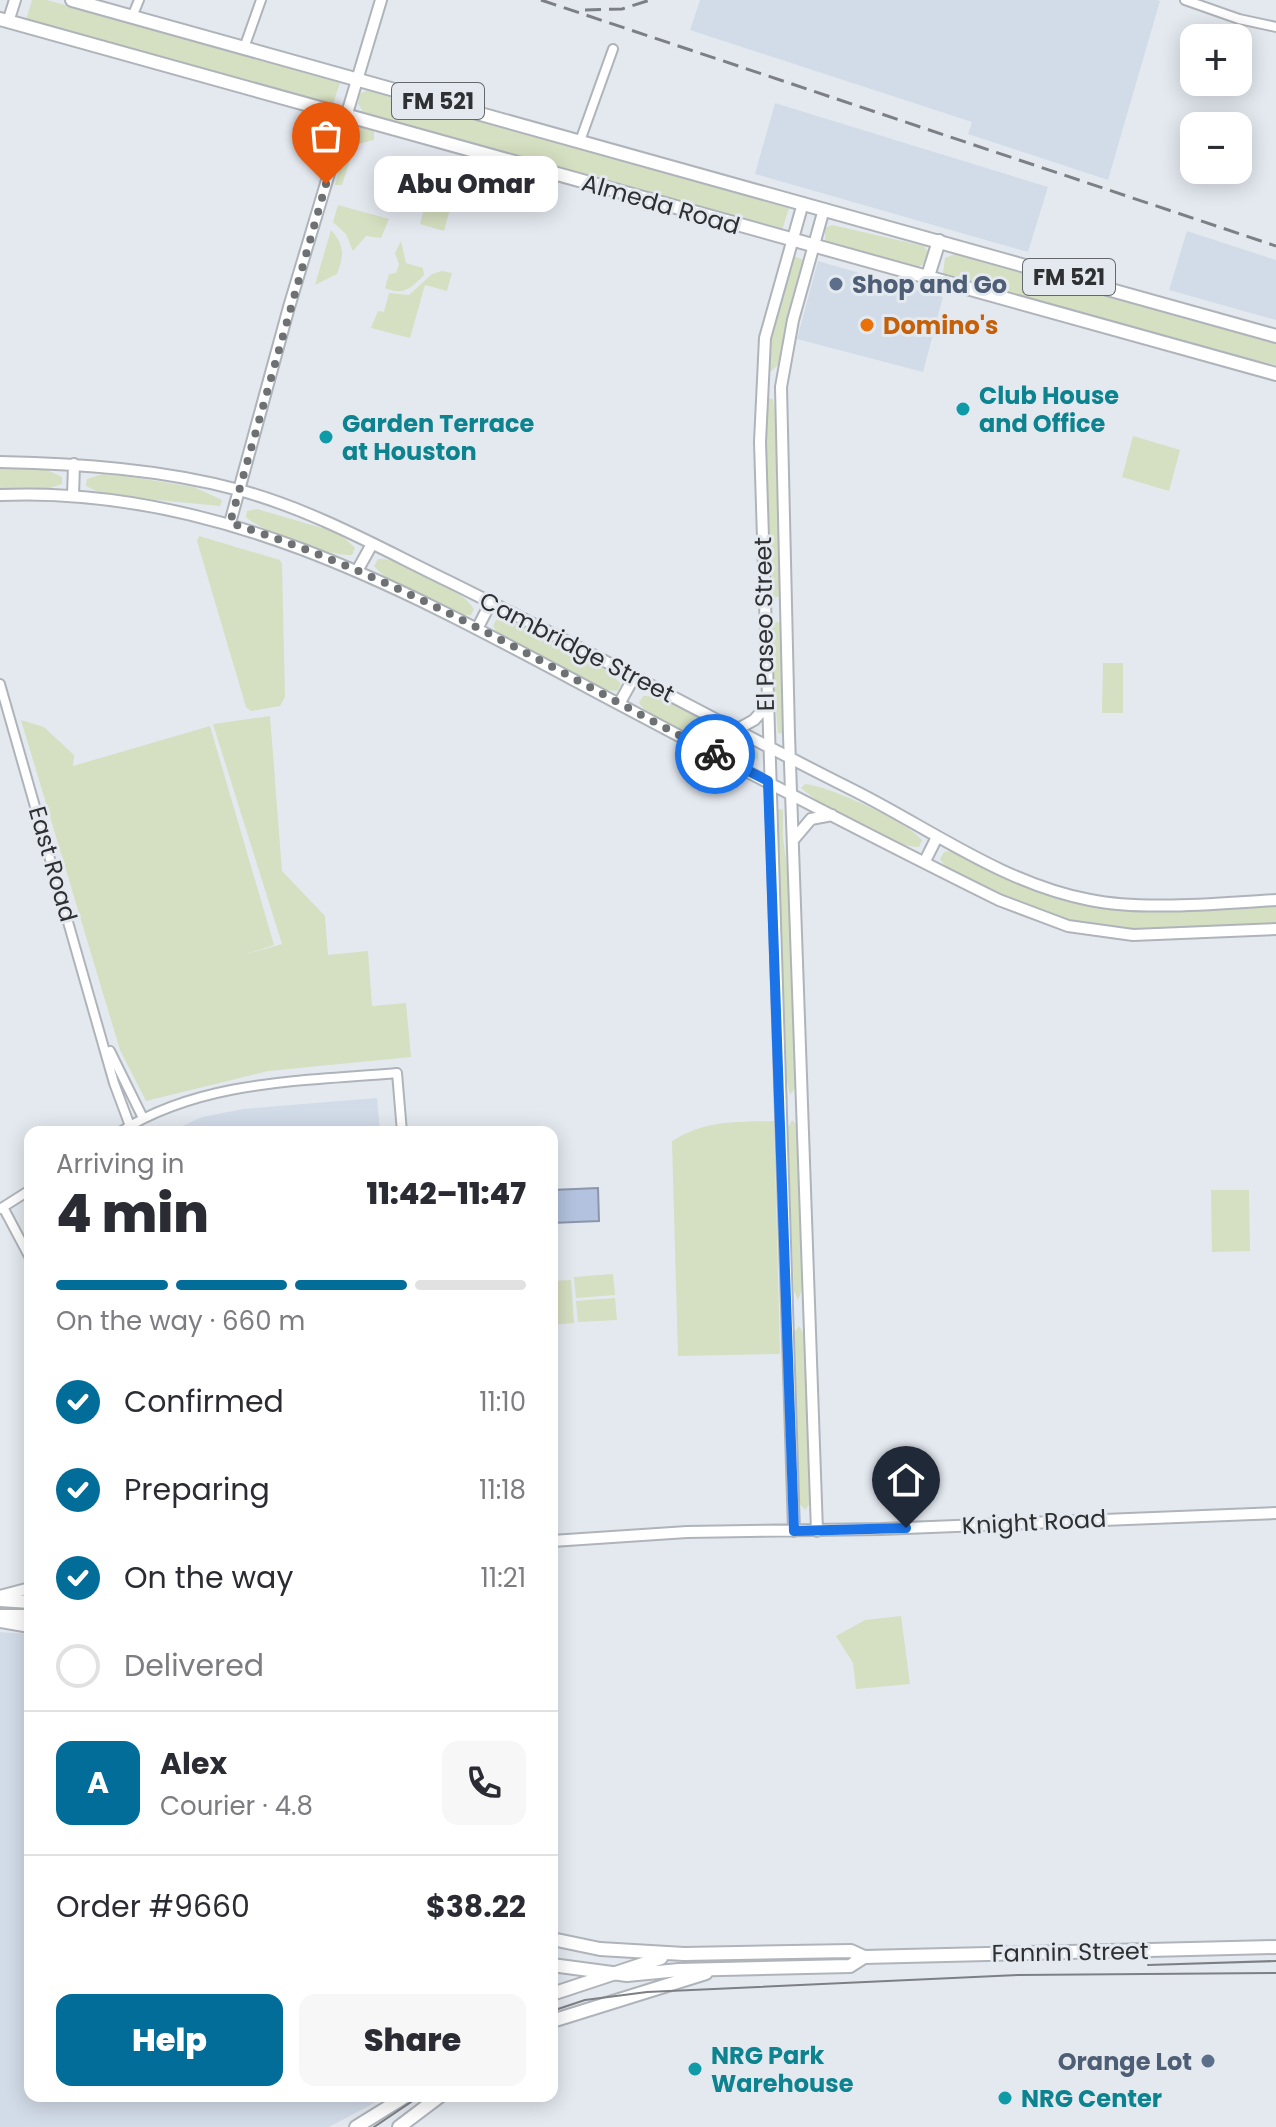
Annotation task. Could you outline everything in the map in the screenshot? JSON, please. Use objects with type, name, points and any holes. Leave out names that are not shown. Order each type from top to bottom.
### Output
[{"type":"main road","name":"Almeda Road","points":[[72,0],[1276,336]]},
{"type":"main road","name":"Almeda Road","points":[[4,21],[1276,374]]},
{"type":"main road","points":[[928,276],[939,241]]},
{"type":"main road","points":[[0,1598],[24,1601]]},
{"type":"main road","points":[[0,1621],[24,1625]]},
{"type":"main road","name":"Fannin Street","points":[[558,1940],[600,1949],[684,1954],[851,1951],[864,1957],[1276,1947]]},
{"type":"main road","points":[[558,1992],[650,1960],[684,1954]]},
{"type":"main road","name":"Fannin Street","points":[[558,1966],[604,1975],[850,1966],[864,1957]]},
{"type":"main road","points":[[558,2019],[720,1969]]},
{"type":"main road","points":[[356,2127],[396,2102]]},
{"type":"main road","points":[[399,2127],[432,2102]]},
{"type":"street","points":[[4,21],[15,0]]},
{"type":"street","points":[[132,17],[139,0]]},
{"type":"street","points":[[244,48],[261,0]]},
{"type":"street","points":[[230,523],[355,79],[381,0]]},
{"type":"street","points":[[1185,0],[1239,19],[1276,27]]},
{"type":"street","points":[[580,141],[613,49]]},
{"type":"street","name":"El Paseo Street","points":[[794,1531],[766,746],[760,388],[768,327],[803,203]]},
{"type":"street","name":"El Paseo Street","points":[[817,1531],[789,757],[781,387],[793,320],[824,209]]},
{"type":"street","points":[[760,388],[781,387]]},
{"type":"street","name":"Cambridge Street","points":[[0,462],[74,464],[142,471],[240,490],[327,522],[491,602],[937,837],[1027,880],[1090,900],[1205,903],[1276,900]]},
{"type":"street","points":[[73,496],[74,464]]},
{"type":"street","name":"Cambridge Street","points":[[0,495],[73,496],[156,505],[285,540],[477,629],[999,900],[1068,926],[1133,935],[1276,929]]},
{"type":"street","points":[[357,571],[372,544]]},
{"type":"street","points":[[477,629],[491,602]]},
{"type":"street","points":[[764,609],[785,608]]},
{"type":"street","points":[[619,704],[634,677]]},
{"type":"street","name":"East Road","points":[[0,684],[106,1045],[114,1083],[130,1126]]},
{"type":"street","points":[[736,730],[754,720],[766,707]]},
{"type":"street","points":[[793,849],[796,835],[805,823],[832,815]]},
{"type":"street","points":[[925,861],[937,837]]},
{"type":"street","name":"East Road","points":[[106,1045],[143,1118]]},
{"type":"street","points":[[130,1126],[143,1118],[232,1089],[397,1073],[401,1126]]},
{"type":"street","points":[[781,1107],[802,1111]]},
{"type":"street","points":[[24,1194],[2,1208],[24,1247]]},
{"type":"street","points":[[787,1309],[810,1309]]},
{"type":"street","name":"Knight Road","points":[[558,1541],[687,1532],[817,1531],[1276,1513]]},
{"type":"street","points":[[0,1598],[24,1590]]},
{"type":"street","points":[[0,1615],[24,1615]]},
{"type":"shaded area","points":[[700,0],[1160,1],[1108,180],[968,134],[972,122],[690,30]]},
{"type":"shaded area","points":[[775,103],[1048,187],[1028,252],[755,174]]},
{"type":"shaded area","points":[[1187,231],[1276,260],[1276,320],[1169,290]]},
{"type":"shaded area","points":[[818,261],[943,297],[923,372],[797,339]]},
{"type":"shaded area","points":[[377,1098],[379,1126],[182,1126],[202,1117],[243,1109]]},
{"type":"shaded area","points":[[0,1632],[24,1634],[24,2102],[376,2102],[329,2127],[0,2127]]},
{"type":"green space","points":[[32,0],[47,0],[340,83],[333,104],[326,104],[26,20]]},
{"type":"green space","points":[[367,90],[789,208],[782,230],[366,116],[358,104],[360,94]]},
{"type":"green space","points":[[358,126],[374,131],[374,140],[355,145],[342,185],[335,185],[350,128]]},
{"type":"green space","points":[[433,176],[457,183],[444,231],[420,224]]},
{"type":"green space","points":[[338,205],[389,219],[381,238],[366,236],[353,251],[346,234],[333,222]]},
{"type":"green space","points":[[832,225],[924,246],[929,254],[927,262],[915,269],[825,242],[825,228]]},
{"type":"green space","points":[[331,230],[341,246],[339,268],[337,274],[315,285]]},
{"type":"green space","points":[[401,241],[406,263],[423,268],[424,275],[411,287],[397,291],[385,288],[389,274],[396,273],[399,264],[395,253]]},
{"type":"green space","points":[[955,254],[1276,344],[1276,365],[1191,346],[949,278],[943,273],[945,258]]},
{"type":"green space","points":[[793,256],[804,260],[778,365],[770,372],[771,330]]},
{"type":"green space","points":[[442,271],[452,273],[447,291],[425,285],[410,338],[371,328],[378,311],[384,312],[389,293],[409,295],[432,274]]},
{"type":"green space","points":[[768,398],[773,399],[775,412],[781,577],[780,596],[773,598],[764,434],[764,411]]},
{"type":"green space","points":[[1133,436],[1180,450],[1169,491],[1122,477]]},
{"type":"green space","points":[[0,468],[45,469],[62,477],[62,484],[44,490],[0,490]]},
{"type":"green space","points":[[106,473],[194,487],[222,500],[220,506],[104,495],[86,486],[87,479]]},
{"type":"green space","points":[[257,509],[339,533],[355,548],[352,555],[313,548],[266,530],[246,517],[247,511]]},
{"type":"green space","points":[[199,536],[280,560],[282,564],[285,697],[280,706],[251,711],[246,707],[197,541]]},
{"type":"green space","points":[[378,559],[402,563],[445,584],[474,609],[471,615],[459,615],[389,581],[374,566]]},
{"type":"green space","points":[[496,620],[525,626],[563,643],[621,684],[617,691],[598,689],[498,634],[493,626]]},
{"type":"green space","points":[[774,621],[780,623],[783,734],[778,733],[770,640]]},
{"type":"green space","points":[[1103,663],[1123,663],[1123,713],[1102,713]]},
{"type":"green space","points":[[643,696],[683,706],[714,722],[751,745],[758,752],[758,759],[741,757],[649,715],[639,703]]},
{"type":"green space","points":[[270,716],[282,871],[325,916],[328,955],[368,951],[372,1006],[406,1003],[411,1057],[268,1071],[146,1101],[120,1050],[21,720],[44,727],[74,755],[73,766],[210,726],[274,945],[243,955],[282,944],[213,724]]},
{"type":"green space","points":[[805,784],[831,791],[885,815],[922,840],[919,847],[891,841],[857,825],[812,797],[801,788]]},
{"type":"green space","points":[[778,809],[783,810],[783,838],[790,888],[796,1087],[790,1095],[785,1070]]},
{"type":"green space","points":[[955,850],[1072,900],[1276,904],[1276,923],[1164,930],[1093,924],[1057,917],[1022,905],[955,873],[940,859],[944,852]]},
{"type":"green space","points":[[792,1120],[798,1126],[803,1287],[798,1300],[794,1291],[787,1130]]},
{"type":"green space","points":[[774,1121],[780,1354],[678,1356],[672,1141],[709,1126]]},
{"type":"green space","points":[[1211,1190],[1249,1190],[1250,1251],[1212,1252]]},
{"type":"green space","points":[[613,1274],[615,1295],[576,1298],[574,1277]]},
{"type":"green space","points":[[571,1280],[574,1323],[558,1324],[558,1281]]},
{"type":"green space","points":[[615,1298],[617,1320],[578,1322],[576,1301]]},
{"type":"green space","points":[[799,1326],[804,1334],[812,1501],[805,1510],[799,1503],[794,1333]]},
{"type":"green space","points":[[901,1616],[910,1684],[856,1689],[853,1663],[836,1636],[865,1620]]},
{"type":"water","points":[[598,1188],[599,1221],[558,1223],[558,1190]]},
{"type":"tram line","points":[[1148,1965],[1276,1961]]},
{"type":"tram line","points":[[558,2009],[585,2000],[647,1992],[1018,1975],[1276,1973]]},
{"type":"tram line","points":[[374,2127],[411,2102]]},
{"type":"railway","points":[[541,0],[1276,246]]},
{"type":"railway","points":[[585,10],[622,9],[650,0]]},
{"type":"way so far","points":[[326,184],[230,523],[285,540],[357,571],[477,629],[715,754]]},
{"type":"place","name":"Abu Omar","points":[[326,184]]},
{"type":"place","name":"Shop and Go","points":[[836,284]]},
{"type":"place","name":"Domino's","points":[[867,325]]},
{"type":"place","name":"Club House and Office","points":[[963,409]]},
{"type":"place","name":"Garden Terrace at Houston","points":[[326,437]]},
{"type":"place","name":"Orange Lot","points":[[1208,2061]]},
{"type":"place","name":"NRG Park Warehouse","points":[[695,2069]]},
{"type":"place","name":"NRG Center","points":[[1005,2098]]},
{"type":"route","points":[[715,754],[768,781],[794,1531],[906,1528]]}]
